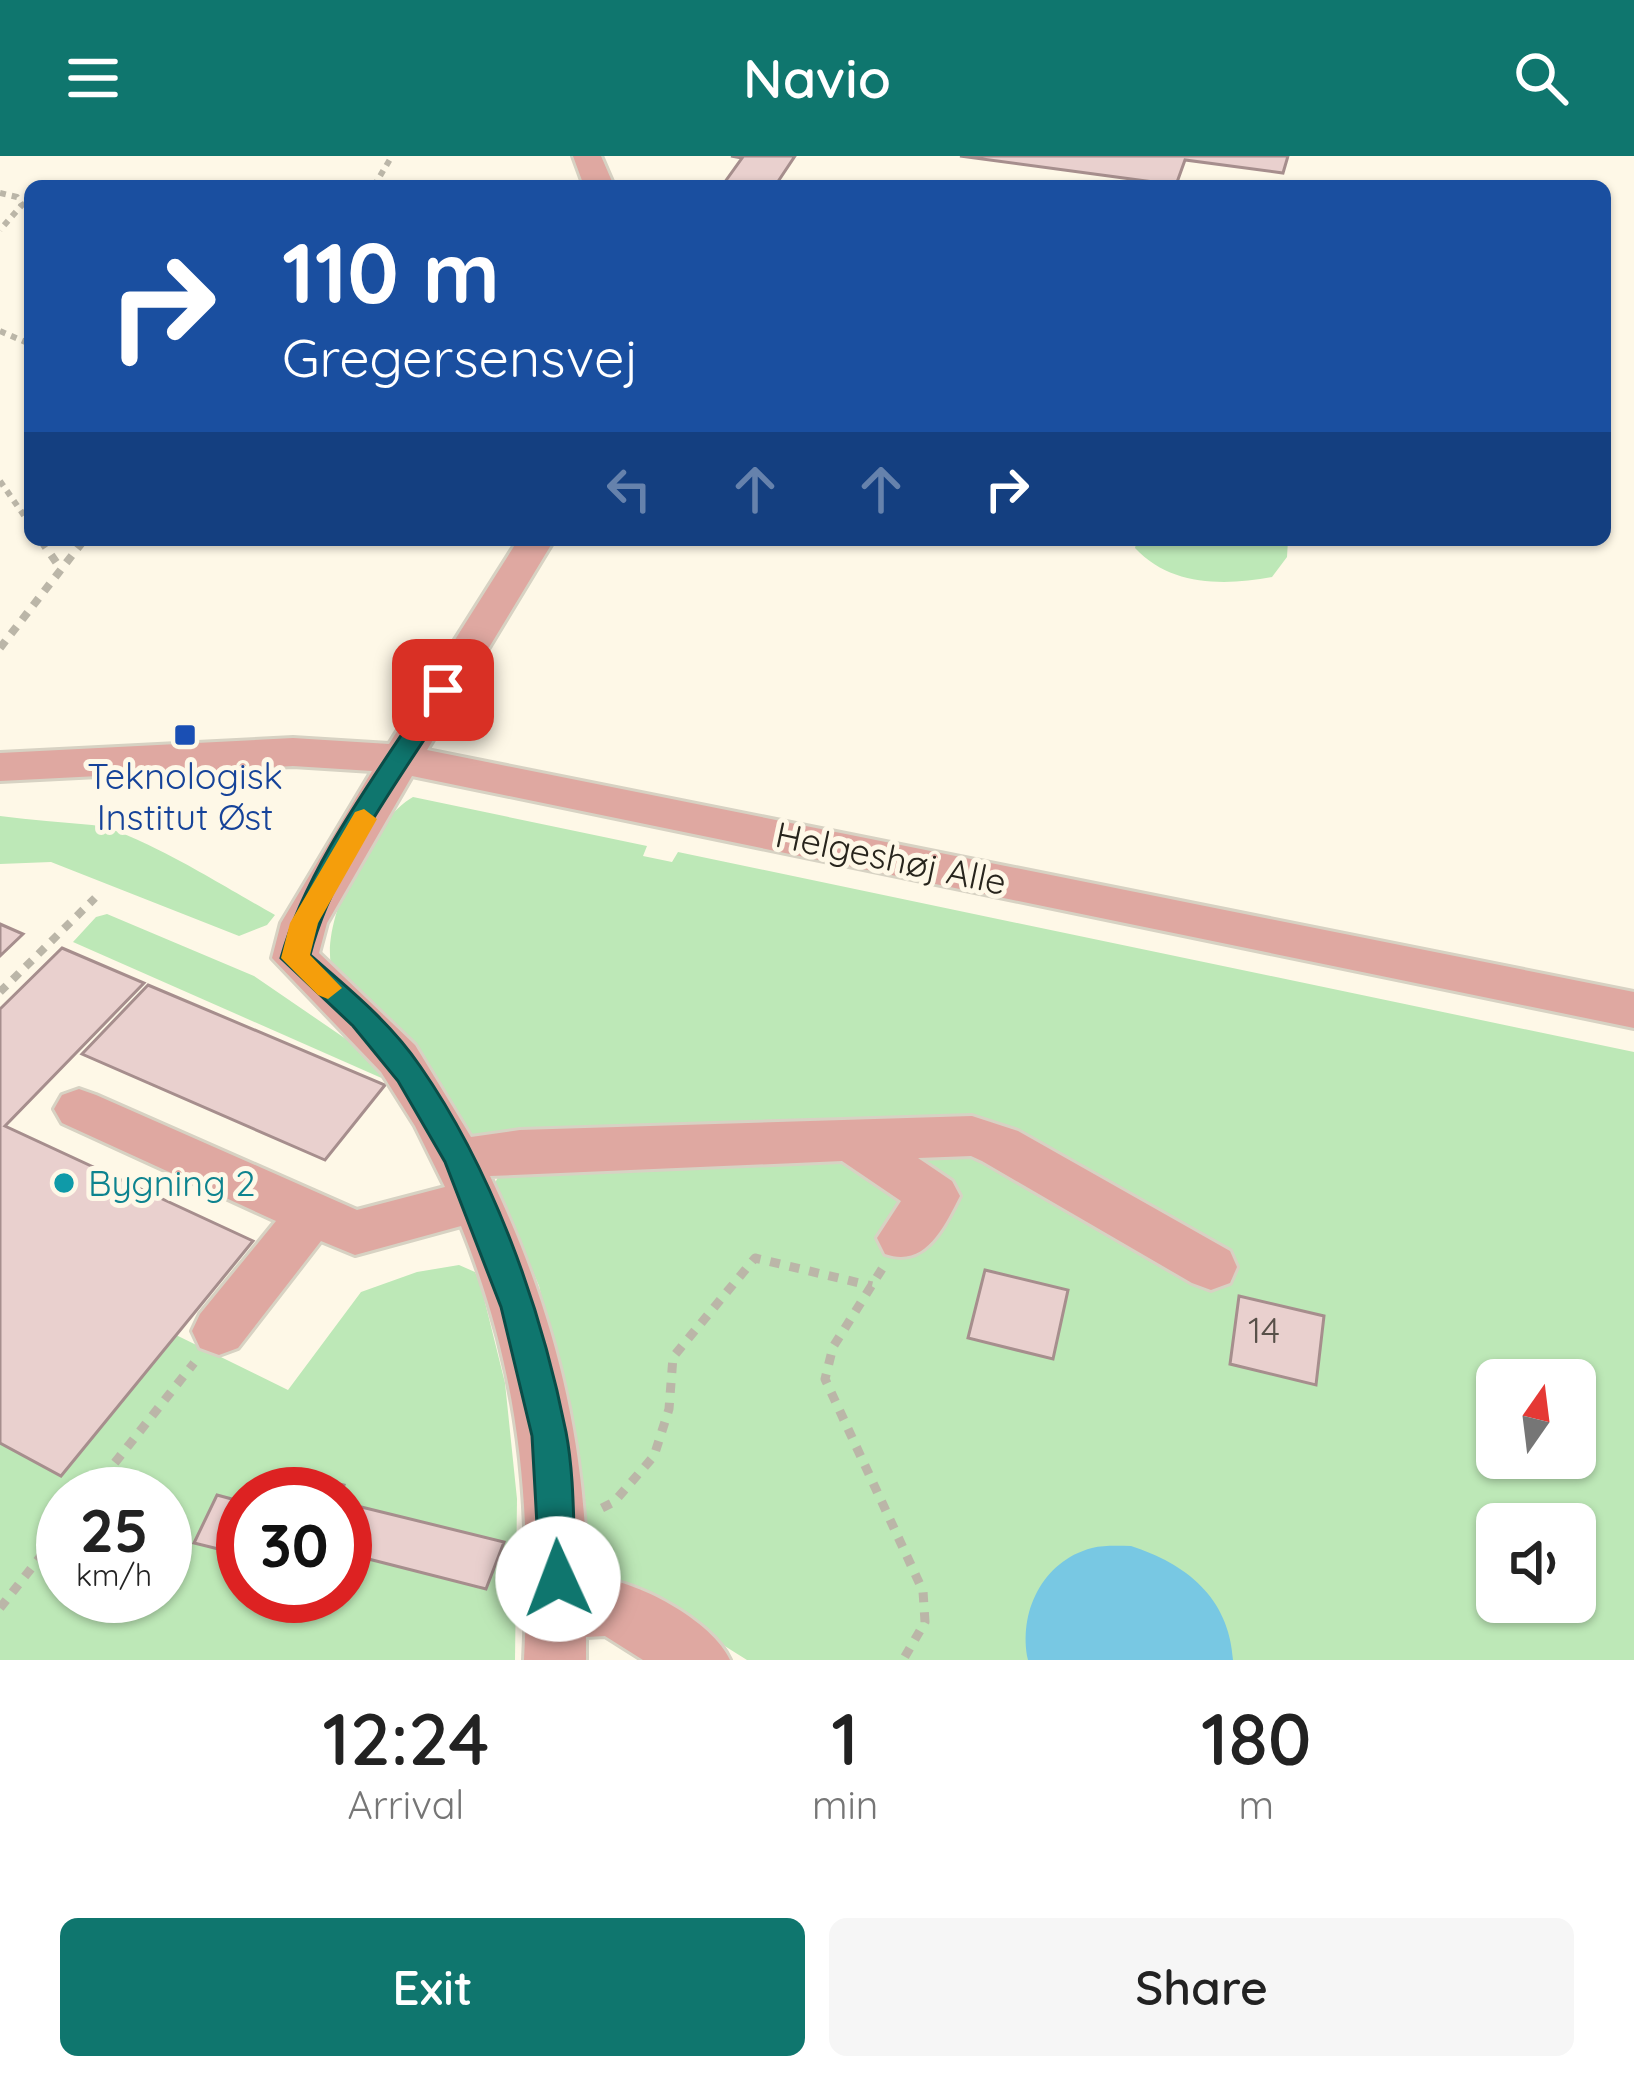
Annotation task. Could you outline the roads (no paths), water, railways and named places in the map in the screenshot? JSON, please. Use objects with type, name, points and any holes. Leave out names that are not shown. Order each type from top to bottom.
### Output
[{"type":"street","points":[[532,546],[304,923],[295,958],[363,1018],[409,1073],[467,1180],[517,1307],[549,1436],[557,1531],[556,1634],[612,1606],[699,1660]]},
{"type":"street","name":"Helgeshøj Alle","points":[[0,767],[293,752],[400,759],[1634,1010]]},
{"type":"street","points":[[79,1109],[355,1233],[520,1151],[972,1136],[1000,1146],[1211,1267]]},
{"type":"street","points":[[850,1140],[934,1196],[903,1238]]},
{"type":"street","points":[[219,1331],[312,1214]]},
{"type":"water","points":[[1131,1546],[1170,1563],[1201,1586],[1223,1618],[1233,1660],[1028,1660],[1027,1624],[1047,1577],[1060,1564],[1092,1548]]},
{"type":"place","name":"Teknologisk Institut Øst","points":[[185,735]]},
{"type":"place","name":"Bygning 2","points":[[64,1183]]}]
